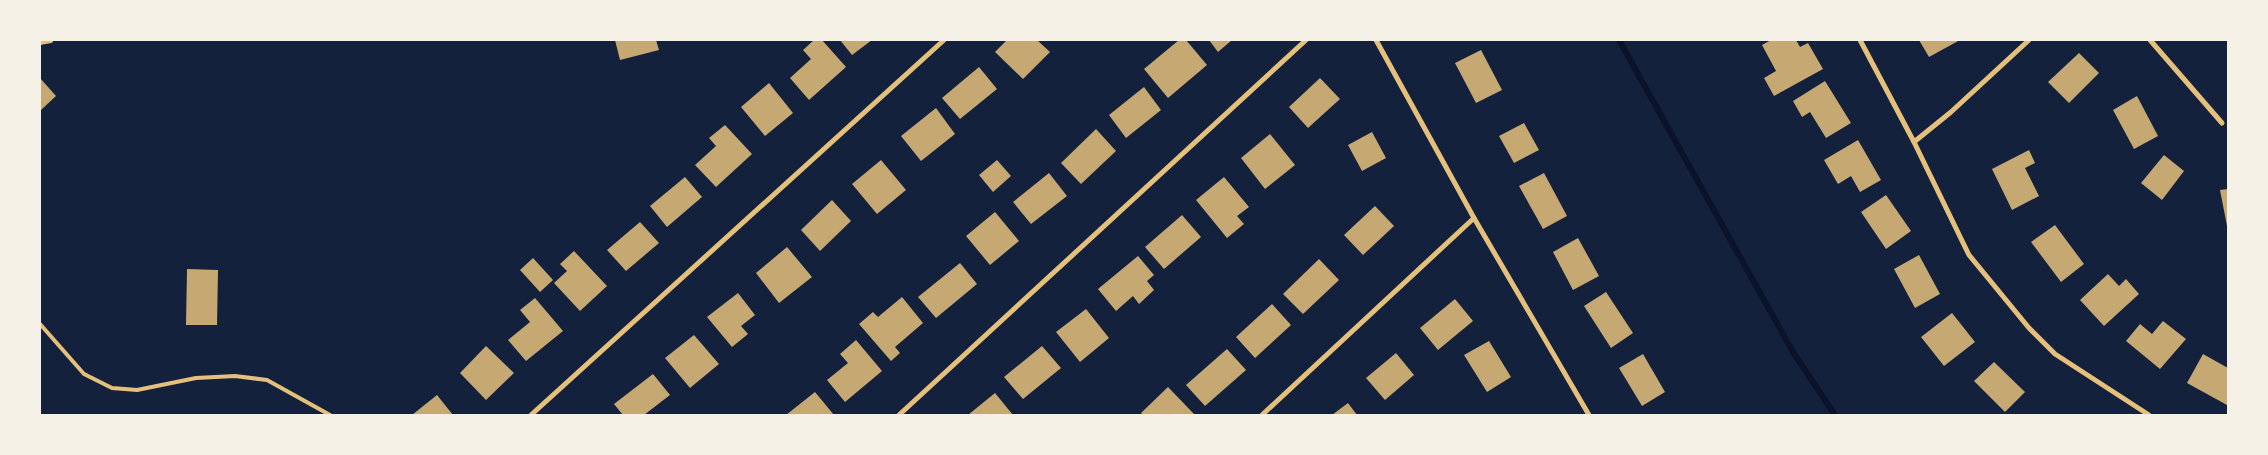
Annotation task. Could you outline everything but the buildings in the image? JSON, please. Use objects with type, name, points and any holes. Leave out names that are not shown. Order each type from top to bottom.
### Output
[{"type":"street","points":[[531,415],[944,40]]},
{"type":"street","points":[[900,415],[1306,40]]},
{"type":"street","points":[[1376,40],[1474,218],[1589,415]]},
{"type":"street","points":[[1860,40],[1914,142],[1969,255],[2029,328],[2056,354],[2149,415]]},
{"type":"street","points":[[1914,142],[1951,112],[2029,40]]},
{"type":"street","points":[[2150,40],[2222,122]]},
{"type":"street","points":[[1262,415],[1474,218]]},
{"type":"lane","points":[[40,43],[51,41]]},
{"type":"lane","points":[[40,324],[84,374],[112,388],[137,390],[196,378],[235,376],[267,380],[330,415]]},
{"type":"waterway","points":[[1619,40],[1793,352],[1835,415]]}]
